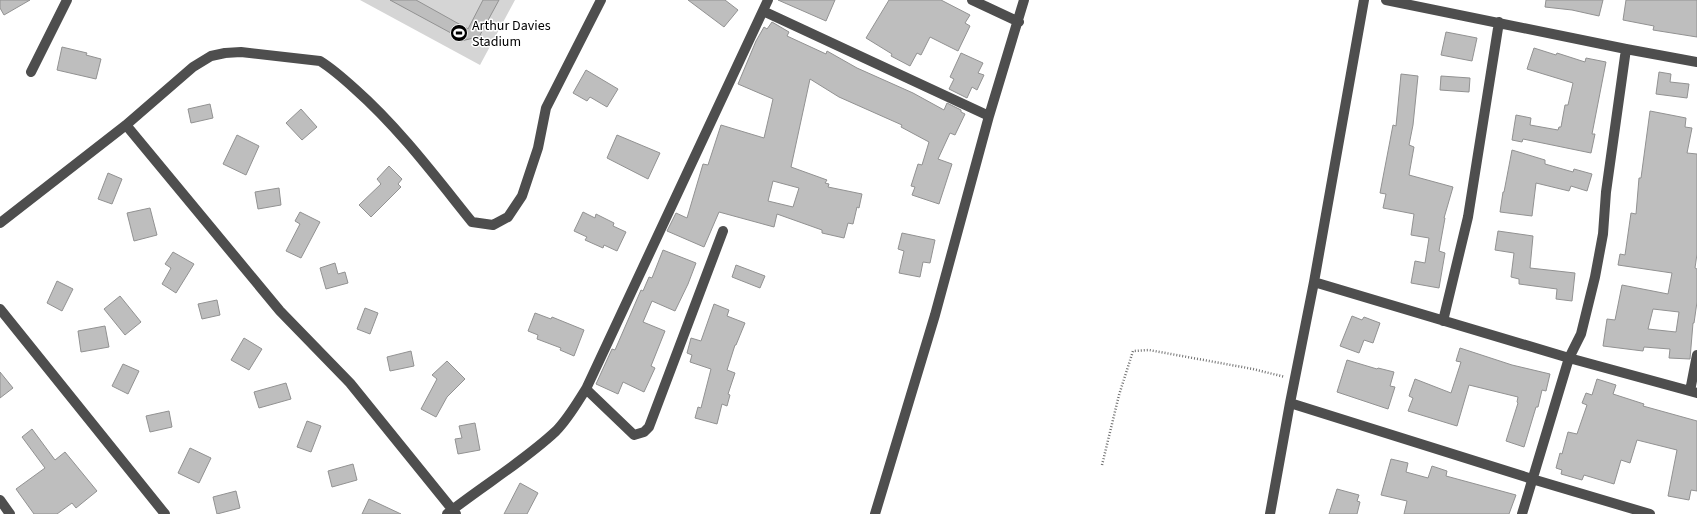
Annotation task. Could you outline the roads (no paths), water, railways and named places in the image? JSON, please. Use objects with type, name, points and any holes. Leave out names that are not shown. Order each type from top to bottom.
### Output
[{"type":"street","points":[[31,72],[67,0]]},
{"type":"street","points":[[0,223],[126,125],[193,67],[212,56],[241,52],[320,61],[330,67],[371,103],[422,159],[472,222],[493,226],[508,216],[522,196],[538,148],[546,108],[601,0]]},
{"type":"street","points":[[126,125],[280,311],[350,383],[452,512],[538,446],[556,430],[568,417],[586,389],[768,0]]},
{"type":"street","points":[[972,0],[1019,22]]},
{"type":"street","points":[[874,514],[933,323],[989,116],[1019,22],[1024,0]]},
{"type":"street","points":[[1270,514],[1314,282],[1364,0]]},
{"type":"street","points":[[1386,0],[1697,62]]},
{"type":"street","points":[[763,11],[989,116]]},
{"type":"street","points":[[1443,321],[1468,217],[1499,22]]},
{"type":"street","points":[[1522,514],[1569,358],[1581,334],[1595,277],[1603,234],[1607,184],[1626,49]]},
{"type":"street","points":[[586,389],[634,435],[644,432],[649,427],[723,231]]},
{"type":"street","points":[[1314,282],[1569,358],[1693,392],[1697,355]]},
{"type":"street","points":[[0,309],[165,514]]},
{"type":"street","points":[[1290,403],[1532,479],[1650,514]]},
{"type":"street","points":[[0,500],[10,514]]},
{"type":"place","name":"Arthur Davies Stadium","points":[[459,33]]}]
